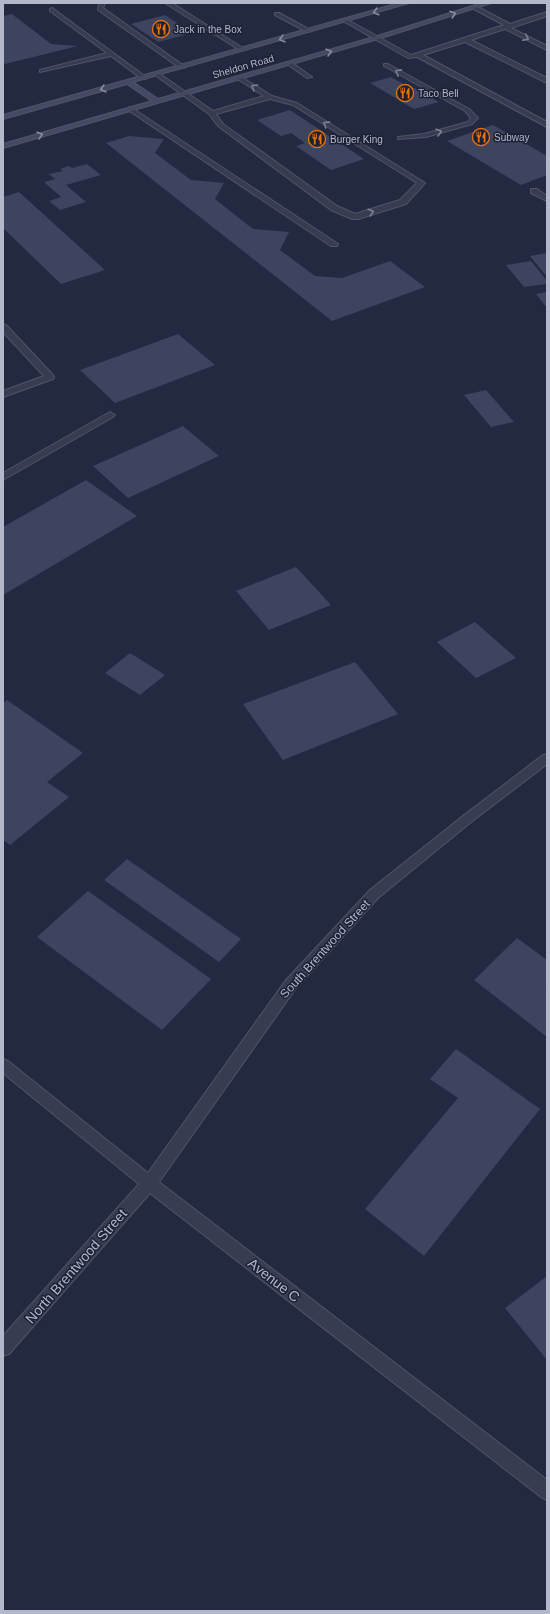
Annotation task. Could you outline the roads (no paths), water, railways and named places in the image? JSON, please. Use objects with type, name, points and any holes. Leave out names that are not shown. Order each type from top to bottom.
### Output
[{"type":"main road","name":"Sheldon Road","points":[[3,117],[406,3]]},
{"type":"main road","name":"Sheldon Road","points":[[3,146],[376,38],[488,3]]},
{"type":"main road","points":[[128,82],[157,101]]},
{"type":"street","points":[[102,3],[100,9],[182,67]]},
{"type":"street","points":[[168,3],[243,50]]},
{"type":"street","points":[[474,7],[547,48]]},
{"type":"street","points":[[52,10],[144,78]]},
{"type":"street","points":[[277,14],[309,31]]},
{"type":"street","points":[[346,21],[410,57],[546,15]]},
{"type":"street","points":[[466,40],[547,82]]},
{"type":"street","points":[[42,71],[112,54]]},
{"type":"street","points":[[418,55],[547,125]]},
{"type":"street","points":[[289,63],[309,76]]},
{"type":"street","points":[[386,65],[467,110],[475,118],[470,123],[424,136],[400,138]]},
{"type":"street","points":[[157,74],[212,113],[220,125],[334,208],[355,217],[403,202],[421,183],[295,104],[270,97],[239,78]]},
{"type":"street","points":[[212,113],[270,97]]},
{"type":"street","points":[[130,109],[334,244]]},
{"type":"street","points":[[541,189],[534,191],[547,199]]},
{"type":"street","points":[[3,327],[50,376],[3,394]]},
{"type":"street","points":[[3,477],[110,415]]},
{"type":"street","name":"South Brentwood Street","points":[[149,1183],[291,984],[374,894],[466,819],[547,758]]},
{"type":"street","name":"Avenue C","points":[[3,1065],[149,1183],[547,1492]]},
{"type":"street","name":"North Brentwood Street","points":[[3,1348],[149,1183]]},
{"type":"place","name":"Jack in the Box","points":[[161,29]]},
{"type":"place","name":"Taco Bell","points":[[405,93]]},
{"type":"place","name":"Subway","points":[[481,137]]},
{"type":"place","name":"Burger King","points":[[317,139]]}]
